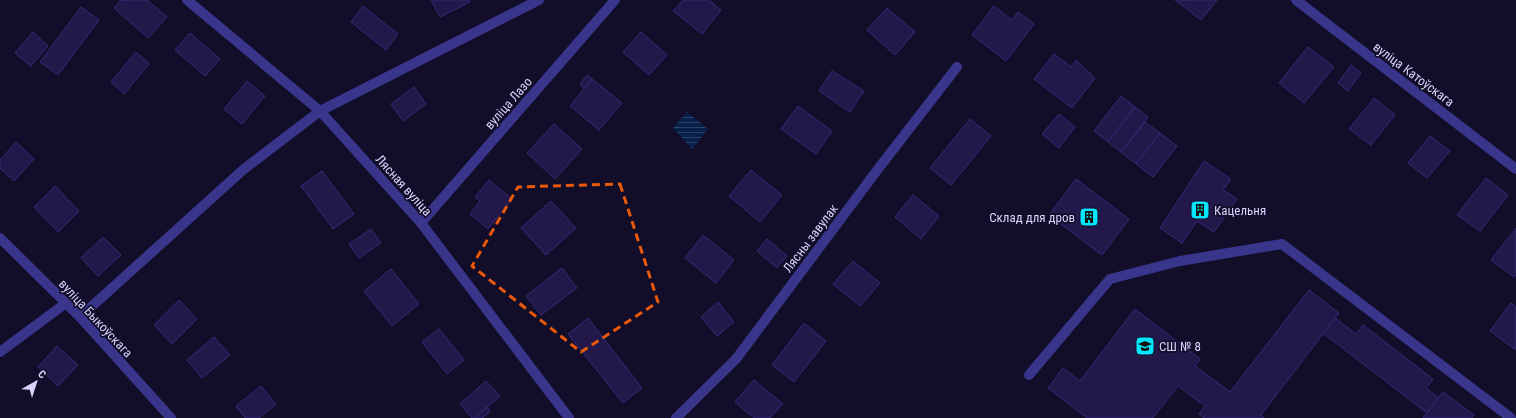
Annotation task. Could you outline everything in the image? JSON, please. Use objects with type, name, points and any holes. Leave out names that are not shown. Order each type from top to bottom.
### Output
[{"type":"street","name":"Лясная вуліца","points":[[187,0],[320,111],[421,224],[569,418]]},
{"type":"street","points":[[80,317],[244,169],[320,111],[539,0]]},
{"type":"street","name":"вуліца Лазо","points":[[421,224],[615,0]]},
{"type":"street","name":"вуліца Катоўскага","points":[[1296,0],[1516,169]]},
{"type":"street","name":"Лясны завулак","points":[[676,418],[736,359],[873,175],[957,67]]},
{"type":"street","name":"вуліца Быкоўскага","points":[[0,238],[80,317],[171,418]]},
{"type":"street","points":[[1029,375],[1110,279],[1180,261],[1282,244],[1511,418]]},
{"type":"street","points":[[0,352],[66,304]]},
{"type":"highlighted area","points":[[620,184],[658,302],[581,352],[472,266],[518,187]]},
{"type":"water","points":[[687,112],[708,129],[692,149],[673,128]]},
{"type":"building","points":[[121,0],[147,0],[167,17],[148,38],[114,8]]},
{"type":"building","points":[[431,0],[469,0],[470,2],[440,17]]},
{"type":"building","points":[[683,0],[709,0],[721,10],[702,34],[673,11]]},
{"type":"building","points":[[1175,0],[1217,0],[1201,20]]},
{"type":"building","points":[[363,6],[398,34],[386,50],[351,22]]},
{"type":"building","points":[[994,6],[1012,20],[1018,12],[1034,24],[1006,61],[972,35]]},
{"type":"building","points":[[81,7],[99,20],[58,75],[40,62]]},
{"type":"building","points":[[887,8],[915,32],[895,55],[867,30]]},
{"type":"building","points":[[33,32],[48,46],[31,66],[15,53]]},
{"type":"building","points":[[641,32],[667,55],[649,75],[623,52]]},
{"type":"building","points":[[190,33],[220,59],[205,76],[175,50]]},
{"type":"building","points":[[1308,47],[1334,67],[1304,103],[1279,83]]},
{"type":"building","points":[[136,52],[149,64],[124,94],[111,82]]},
{"type":"building","points":[[1054,54],[1071,67],[1076,60],[1095,78],[1072,108],[1034,79]]},
{"type":"building","points":[[1351,65],[1361,73],[1348,91],[1338,83]]},
{"type":"building","points":[[832,71],[864,91],[850,112],[819,91]]},
{"type":"building","points":[[587,75],[592,79],[584,88],[580,84]]},
{"type":"building","points":[[592,79],[622,103],[599,130],[570,106]]},
{"type":"building","points":[[247,81],[265,96],[242,124],[224,109]]},
{"type":"building","points":[[414,87],[426,104],[403,121],[391,104]]},
{"type":"building","points":[[1121,96],[1135,107],[1108,142],[1094,131]]},
{"type":"building","points":[[1374,98],[1395,115],[1371,145],[1349,129]]},
{"type":"building","points":[[798,106],[832,131],[816,154],[781,129]]},
{"type":"building","points":[[1135,107],[1148,117],[1121,152],[1108,142]]},
{"type":"building","points":[[1059,114],[1075,127],[1059,148],[1042,134]]},
{"type":"building","points":[[970,119],[991,136],[951,185],[930,168]]},
{"type":"building","points":[[1145,122],[1160,133],[1136,164],[1121,152]]},
{"type":"building","points":[[554,124],[582,149],[555,179],[527,153]]},
{"type":"building","points":[[1160,133],[1177,146],[1153,177],[1136,164]]},
{"type":"building","points":[[1430,136],[1450,151],[1427,178],[1408,163]]},
{"type":"building","points":[[16,142],[34,159],[14,181],[0,168],[0,160]]},
{"type":"building","name":"Кацельня","points":[[1204,161],[1231,179],[1223,190],[1237,199],[1214,232],[1197,221],[1182,243],[1160,228]]},
{"type":"building","points":[[751,170],[782,195],[760,222],[729,196]]},
{"type":"building","points":[[322,171],[354,214],[333,229],[301,186]]},
{"type":"building","points":[[1486,178],[1508,195],[1480,231],[1457,215]]},
{"type":"building","name":"Склад для дров","points":[[1076,179],[1129,219],[1102,255],[1049,215]]},
{"type":"building","points":[[489,180],[512,199],[488,229],[470,214],[480,201],[475,197]]},
{"type":"building","points":[[55,186],[79,211],[58,232],[34,207]]},
{"type":"building","points":[[913,195],[939,216],[921,239],[895,217]]},
{"type":"building","points":[[551,201],[576,228],[546,255],[521,228]]},
{"type":"building","points":[[1516,228],[1516,275],[1514,277],[1491,260]]},
{"type":"building","points":[[371,229],[381,243],[359,258],[349,244]]},
{"type":"building","points":[[703,235],[734,260],[716,283],[685,258]]},
{"type":"building","points":[[103,237],[121,255],[98,276],[81,258]]},
{"type":"building","points":[[767,239],[787,256],[777,268],[757,251]]},
{"type":"building","points":[[853,261],[880,283],[860,306],[833,284]]},
{"type":"building","points":[[562,268],[577,288],[541,315],[526,296]]},
{"type":"building","points":[[391,269],[419,304],[392,326],[364,291]]},
{"type":"building","name":"СШ № 8","points":[[1309,290],[1339,313],[1261,415],[1264,418],[1204,418],[1199,414],[1205,406],[1178,386],[1153,418],[1087,418],[1048,388],[1063,368],[1080,381],[1135,309],[1200,359],[1195,366],[1230,392]]},
{"type":"building","points":[[179,300],[197,319],[172,344],[154,325]]},
{"type":"building","points":[[718,302],[734,322],[717,336],[701,317]]},
{"type":"building","points":[[1511,303],[1516,307],[1516,350],[1490,331]]},
{"type":"building","points":[[588,318],[642,388],[623,403],[568,334]]},
{"type":"building","points":[[1335,318],[1356,334],[1363,325],[1433,379],[1426,388],[1439,398],[1427,413],[1323,333]]},
{"type":"building","points":[[804,323],[826,341],[794,382],[772,365]]},
{"type":"building","points":[[439,329],[464,360],[447,374],[422,342]]},
{"type":"building","points":[[214,337],[230,355],[202,378],[187,360]]},
{"type":"building","points":[[57,346],[78,365],[58,386],[38,367]]},
{"type":"building","points":[[754,380],[783,404],[770,418],[754,418],[735,402]]},
{"type":"building","points":[[486,381],[500,396],[475,418],[472,418],[460,404]]},
{"type":"building","points":[[261,386],[276,404],[259,418],[245,418],[236,406]]},
{"type":"building","points":[[1443,392],[1474,415],[1472,418],[1423,418]]},
{"type":"building","points":[[487,407],[490,411],[483,418],[475,418]]},
{"type":"place","name":"Кацельня","points":[[1200,210]]},
{"type":"place","name":"Склад для дров","points":[[1089,217]]},
{"type":"place","name":"СШ № 8","points":[[1145,346]]}]
